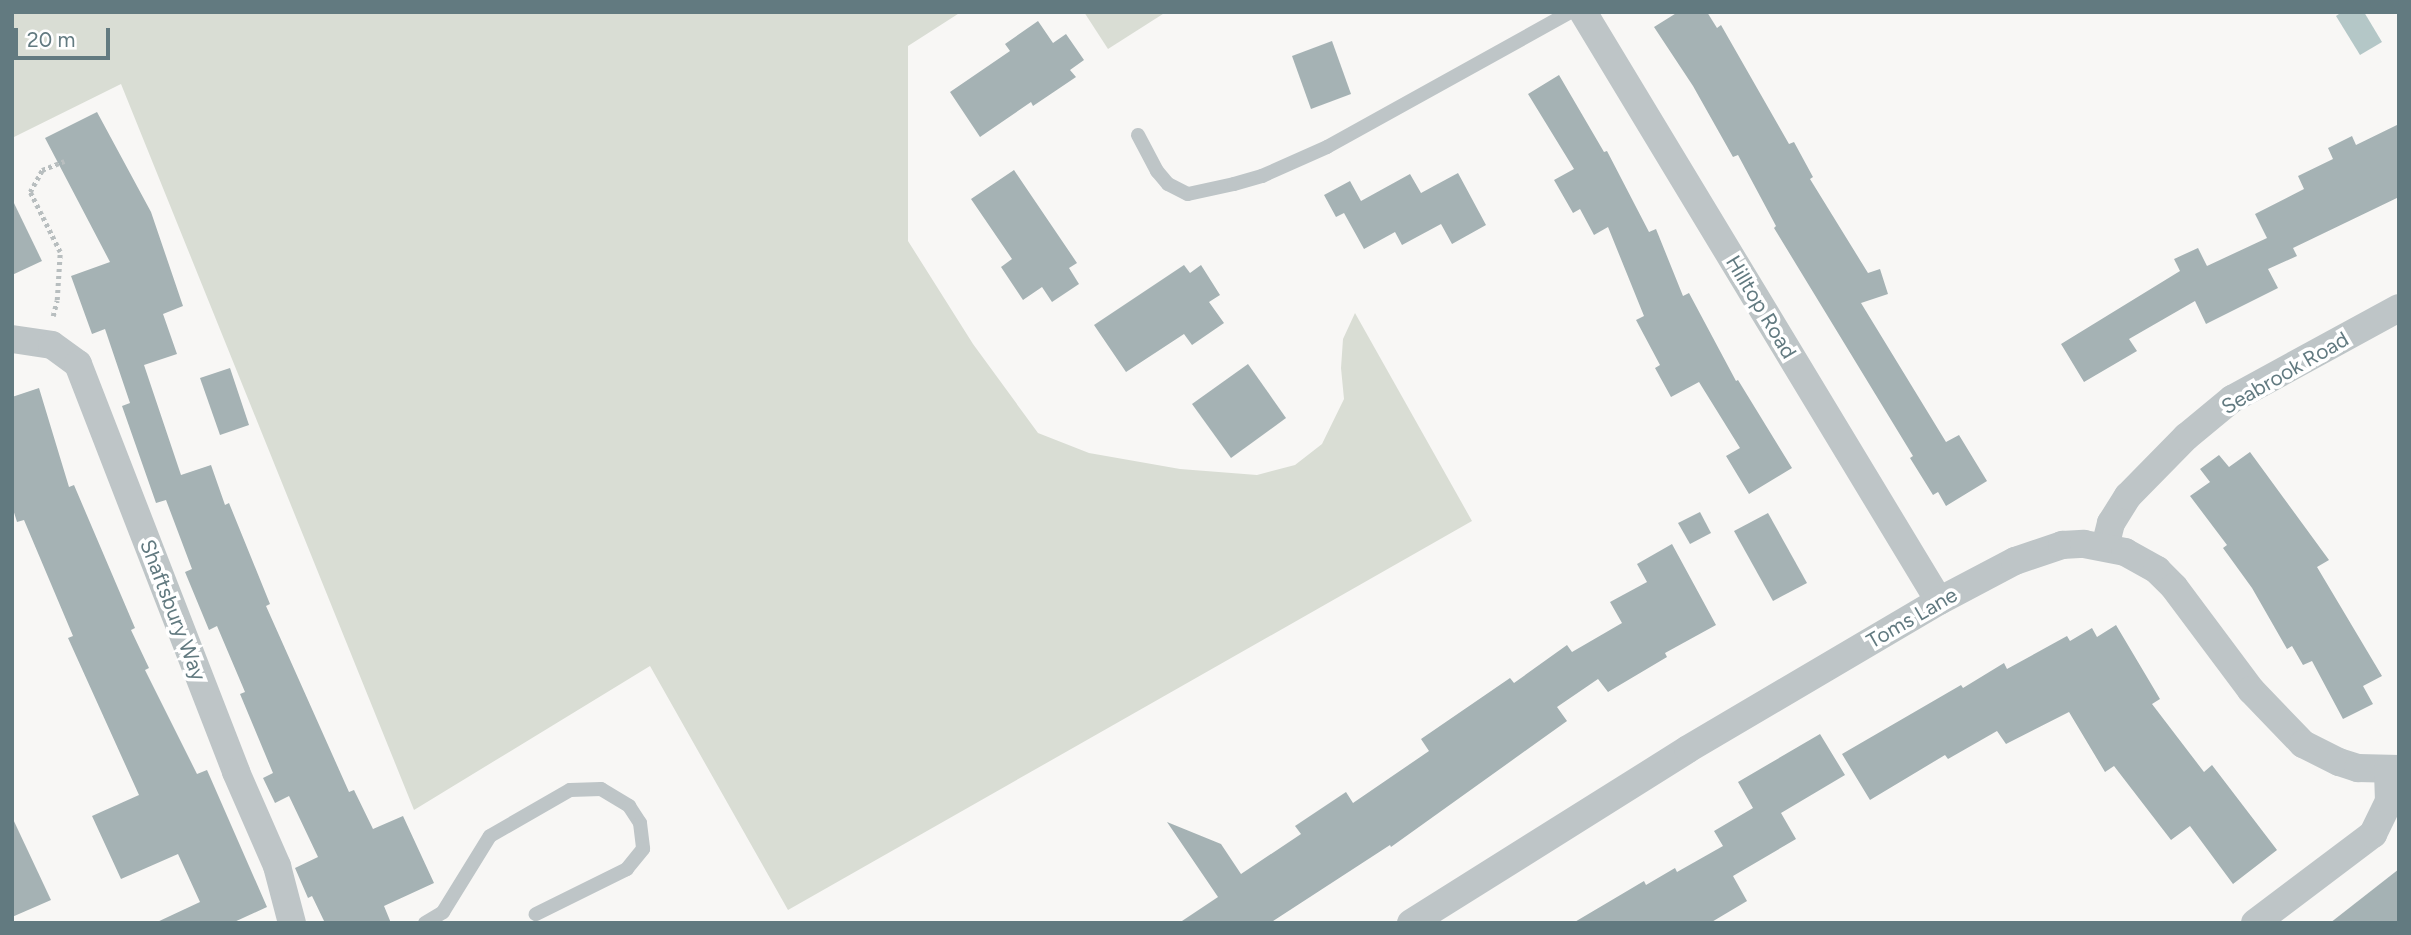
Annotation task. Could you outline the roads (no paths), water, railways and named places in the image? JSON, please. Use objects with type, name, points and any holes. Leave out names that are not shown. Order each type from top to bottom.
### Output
[{"type":"street","name":"Hilltop Road","points":[[1583,12],[1939,601]]},
{"type":"street","name":"Seabrook Road","points":[[2105,547],[2111,523],[2128,496],[2186,436],[2232,399],[2399,308]]},
{"type":"street","name":"Shaftsbury Way","points":[[12,338],[45,344],[78,364],[236,772],[277,866],[292,923]]},
{"type":"street","name":"Toms Lane","points":[[1411,923],[1688,749],[1939,601],[2041,550],[2062,545],[2105,547],[2139,558],[2174,587],[2250,690],[2303,744],[2358,768],[2393,769],[2389,801],[2373,834],[2255,923]]},
{"type":"lane","points":[[1138,135],[1157,171],[1168,184],[1188,194],[1224,188],[1262,176],[1326,147],[1571,12]]},
{"type":"lane","points":[[425,923],[443,912],[490,836],[570,790],[601,789],[629,806],[640,823],[643,849],[626,869],[536,914]]}]
